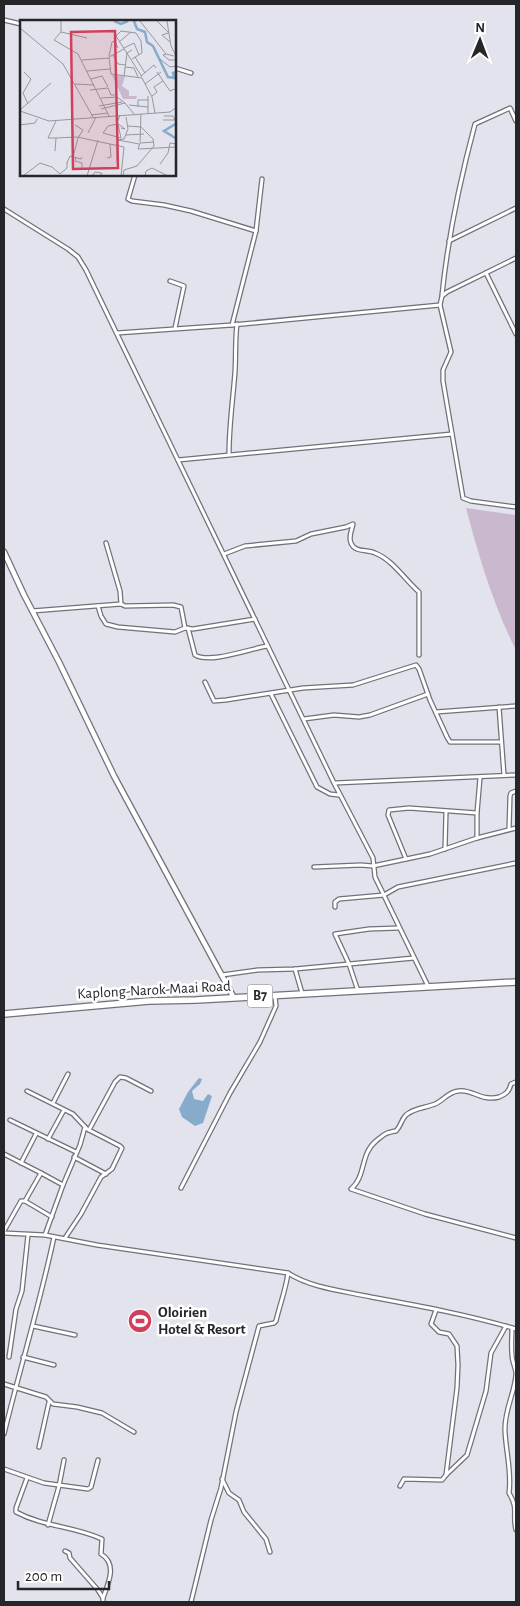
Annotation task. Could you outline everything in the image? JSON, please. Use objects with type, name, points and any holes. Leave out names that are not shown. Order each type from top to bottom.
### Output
[{"type":"highway","name":"Kaplong-Narok-Maai Road","points":[[4,1014],[149,1001],[516,982]]},
{"type":"street","points":[[4,20],[20,24]]},
{"type":"street","points":[[176,68],[191,73]]},
{"type":"street","points":[[516,120],[510,108],[475,124],[463,168],[449,241],[440,305],[451,352],[444,370],[443,381],[464,498],[471,501],[516,507]]},
{"type":"street","points":[[135,176],[128,199],[132,201],[191,211],[256,231]]},
{"type":"street","points":[[229,454],[230,413],[236,364],[234,349],[235,324],[256,231],[262,179]]},
{"type":"street","points":[[449,241],[516,208]]},
{"type":"street","points":[[4,209],[68,248],[78,257],[86,270],[334,784],[373,858],[375,877],[428,987]]},
{"type":"street","points":[[442,296],[516,258]]},
{"type":"street","points":[[486,273],[516,334]]},
{"type":"street","points":[[170,281],[184,286],[175,328]]},
{"type":"street","points":[[117,333],[440,305]]},
{"type":"street","points":[[178,460],[452,434]]},
{"type":"street","points":[[224,554],[245,546],[296,541],[311,534],[346,528],[354,524],[350,536],[352,545],[356,549],[376,553],[383,557],[419,592],[420,654]]},
{"type":"street","points":[[106,543],[120,591],[121,604]]},
{"type":"street","points":[[4,552],[114,776],[234,998]]},
{"type":"street","points":[[32,611],[121,604],[125,606],[173,605],[180,607],[197,657],[229,656],[244,650],[268,646]]},
{"type":"street","points":[[98,606],[106,624],[118,627],[175,632],[187,628],[208,628],[255,619]]},
{"type":"street","points":[[204,682],[214,701],[289,690],[353,685],[416,665],[450,742],[501,742]]},
{"type":"street","points":[[270,693],[317,787],[330,794],[340,795]]},
{"type":"street","points":[[304,719],[334,715],[359,717],[370,715],[428,694]]},
{"type":"street","points":[[436,712],[516,706]]},
{"type":"street","points":[[499,707],[504,775]]},
{"type":"street","points":[[334,784],[516,775]]},
{"type":"street","points":[[477,838],[480,778]]},
{"type":"street","points":[[509,829],[510,796],[511,793],[516,791]]},
{"type":"street","points":[[406,859],[388,815],[388,810],[409,808],[477,813]]},
{"type":"street","points":[[445,849],[446,812]]},
{"type":"street","points":[[314,867],[373,866],[445,849],[516,828]]},
{"type":"street","points":[[335,907],[335,902],[339,899],[384,895],[398,887],[516,863]]},
{"type":"street","points":[[358,990],[349,964],[335,934],[369,929],[398,928]]},
{"type":"street","points":[[222,975],[258,970],[295,969],[414,958]]},
{"type":"street","points":[[295,969],[302,994]]},
{"type":"street","points":[[181,1188],[230,1092],[260,1042],[276,1006],[274,996]]},
{"type":"street","points":[[53,1104],[68,1074]]},
{"type":"street","points":[[89,1130],[115,1082],[120,1077],[126,1078],[151,1091]]},
{"type":"street","points":[[516,1082],[511,1084],[509,1091],[504,1095],[490,1099],[460,1090],[447,1095],[436,1104],[421,1107],[404,1116],[400,1128],[396,1131],[389,1131],[371,1145],[366,1154],[358,1182],[351,1189],[425,1214],[516,1238]]},
{"type":"street","points":[[27,1091],[75,1115],[84,1127],[121,1147],[121,1152],[112,1170],[101,1177],[82,1214],[65,1238]]},
{"type":"street","points":[[48,1139],[64,1110]]},
{"type":"street","points":[[10,1120],[75,1154],[106,1174]]},
{"type":"street","points":[[45,1235],[80,1145],[84,1127]]},
{"type":"street","points":[[21,1164],[36,1134]]},
{"type":"street","points":[[4,1154],[63,1185]]},
{"type":"street","points":[[41,1173],[25,1201],[19,1203],[4,1232],[54,1236],[97,1245],[288,1273],[297,1279],[337,1290],[436,1310],[514,1329],[512,1355],[516,1375],[509,1400],[505,1432],[511,1481],[509,1493],[516,1511],[516,1530]]},
{"type":"street","points":[[25,1201],[52,1216]]},
{"type":"street","points":[[9,1356],[16,1309],[22,1291],[28,1235]]},
{"type":"street","points":[[4,1434],[23,1357],[33,1326],[54,1236]]},
{"type":"street","points":[[191,1602],[211,1520],[221,1488],[236,1412],[259,1326],[276,1321],[288,1273]]},
{"type":"street","points":[[436,1310],[431,1324],[439,1332],[449,1334],[457,1346],[458,1352],[457,1388],[446,1475]]},
{"type":"street","points":[[33,1326],[75,1336]]},
{"type":"street","points":[[400,1486],[404,1479],[442,1480],[466,1455],[486,1391],[491,1353],[506,1326]]},
{"type":"street","points":[[23,1357],[54,1365]]},
{"type":"street","points":[[4,1384],[46,1397],[53,1404],[102,1413],[134,1432]]},
{"type":"street","points":[[38,1447],[49,1402]]},
{"type":"street","points":[[48,1525],[64,1460]]},
{"type":"street","points":[[4,1469],[44,1483],[88,1489],[91,1487],[98,1460]]},
{"type":"street","points":[[27,1478],[16,1512],[48,1525],[74,1529],[102,1539],[101,1554],[107,1558],[111,1565],[110,1582],[103,1600]]},
{"type":"street","points":[[222,1478],[229,1492],[239,1500],[244,1512],[266,1539],[270,1552]]},
{"type":"street","points":[[65,1551],[69,1553],[70,1558],[94,1586],[103,1600]]},
{"type":"shaded area","points":[[466,508],[516,515],[516,650],[500,616],[487,580]]},
{"type":"water","points":[[199,1078],[202,1079],[200,1084],[192,1091],[194,1099],[203,1101],[208,1094],[212,1096],[203,1123],[195,1126],[182,1117],[179,1109],[188,1092]]},
{"type":"place","name":"Oloirien Hotel & Resort","points":[[140,1321]]}]
